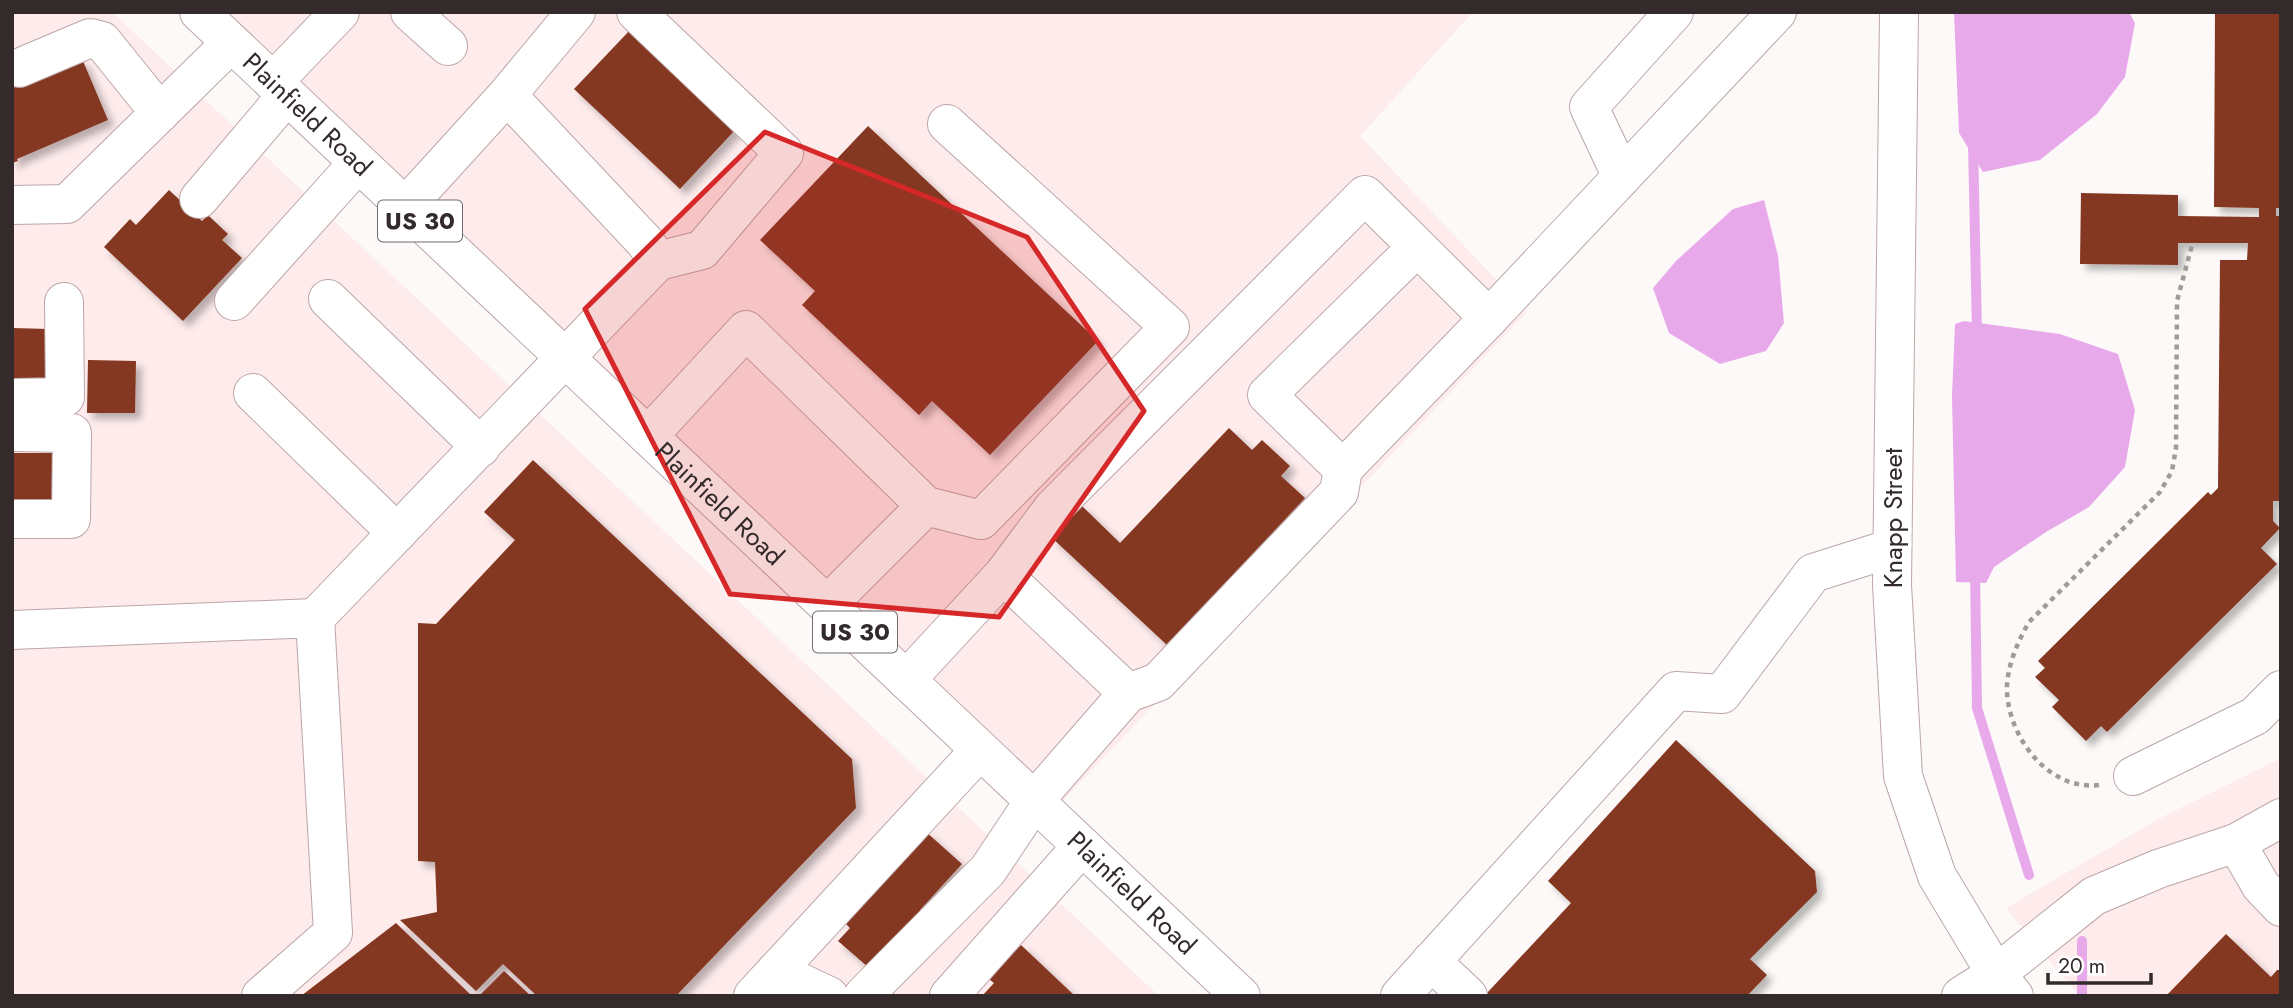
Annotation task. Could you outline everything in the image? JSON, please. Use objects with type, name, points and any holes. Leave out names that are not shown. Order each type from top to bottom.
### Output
[{"type":"main road","name":"Plainfield Road","points":[[199,12],[1241,996]]},
{"type":"main road","points":[[199,199],[341,12]]},
{"type":"main road","points":[[410,12],[448,46]]},
{"type":"main road","points":[[405,207],[507,94],[576,12]]},
{"type":"main road","points":[[12,631],[315,618],[658,261],[702,250],[784,153],[636,12]]},
{"type":"main road","points":[[1622,177],[1589,107],[1674,12]]},
{"type":"main road","points":[[863,996],[988,870],[1034,801],[1129,692],[1158,682],[1168,672],[1339,492],[1343,469],[1777,12]]},
{"type":"main road","name":"Knapp Street","points":[[1899,12],[1892,548],[1903,776],[1937,876],[2005,985]]},
{"type":"main road","points":[[19,68],[90,38],[102,41],[160,113]]},
{"type":"main road","points":[[12,205],[67,204],[231,43]]},
{"type":"main road","points":[[507,94],[645,242],[658,261]]},
{"type":"main road","points":[[648,436],[747,330],[926,506],[981,520],[1170,327],[947,124]]},
{"type":"main road","points":[[234,302],[359,163]]},
{"type":"main road","points":[[906,680],[1003,575],[1053,508],[1365,195],[1489,318]]},
{"type":"main road","points":[[1343,469],[1267,395],[1417,247]]},
{"type":"main road","points":[[328,299],[481,447]]},
{"type":"main road","points":[[12,398],[65,397],[65,302]]},
{"type":"main road","points":[[253,393],[397,533]]},
{"type":"main road","points":[[12,432],[72,433],[71,519],[12,519]]},
{"type":"main road","points":[[827,606],[926,506]]},
{"type":"main road","points":[[1400,996],[1675,691],[1722,694],[1813,572],[1892,548]]},
{"type":"main road","points":[[1003,575],[1129,692]]},
{"type":"main road","points":[[261,996],[333,933],[315,618]]},
{"type":"main road","points":[[2117,780],[2255,716],[2281,690]]},
{"type":"main road","points":[[765,983],[980,750]]},
{"type":"main road","points":[[1961,996],[2005,985],[2094,896],[2158,869],[2236,843],[2281,818]]},
{"type":"main road","points":[[2236,843],[2261,886],[2281,907]]},
{"type":"main road","points":[[949,996],[1082,846]]},
{"type":"main road","points":[[1432,961],[1468,996]]},
{"type":"main road","points":[[765,983],[829,996]]},
{"type":"path","points":[[2117,780],[2089,787],[2070,783],[2046,769],[2024,745],[2011,718],[2007,691],[2010,668],[2018,641],[2029,622],[2160,492],[2172,471],[2176,447],[2177,301],[2192,245]]},
{"type":"highlighted area","points":[[765,132],[1027,237],[1144,411],[999,617],[730,594],[585,309]]},
{"type":"shaded area","points":[[12,12],[112,12],[1159,996],[12,996]]},
{"type":"shaded area","points":[[217,12],[1473,12],[1360,136],[1527,312],[1056,808]]},
{"type":"shaded area","points":[[1954,12],[2129,12],[2135,23],[2125,77],[2097,114],[2040,160],[1983,172],[1959,133]]},
{"type":"shaded area","points":[[1764,200],[1778,256],[1784,323],[1766,351],[1720,364],[1669,333],[1653,288],[1676,261],[1733,209]]},
{"type":"shaded area","points":[[1964,321],[2060,334],[2118,354],[2135,410],[2125,467],[2089,507],[1994,567],[1986,583],[1956,582],[1952,396],[1955,324]]},
{"type":"shaded area","points":[[2281,758],[2281,996],[2079,996],[2006,908],[2162,817]]},
{"type":"building","points":[[2215,12],[2281,12],[2281,208],[2276,208],[2276,216],[2281,216],[2281,501],[2273,501],[2273,521],[2280,528],[2261,548],[2277,564],[2107,732],[2101,726],[2086,741],[2052,707],[2059,700],[2035,677],[2045,668],[2038,661],[2208,492],[2211,495],[2218,488],[2220,260],[2247,260],[2248,243],[2178,243],[2178,265],[2080,264],[2081,193],[2178,195],[2178,216],[2259,217],[2259,208],[2214,207]]},
{"type":"building","points":[[631,29],[737,128],[680,189],[574,89]]},
{"type":"building","points":[[12,53],[83,61],[108,120],[12,163]]},
{"type":"building","points":[[868,126],[1098,341],[990,455],[932,401],[919,415],[802,305],[815,291],[760,240]]},
{"type":"building","points":[[169,190],[202,221],[208,215],[228,234],[222,240],[242,258],[183,321],[104,247],[130,219],[136,225]]},
{"type":"building","points":[[12,328],[48,329],[47,386],[12,386]]},
{"type":"building","points":[[88,360],[136,361],[135,413],[87,413]]},
{"type":"building","points":[[1229,428],[1252,450],[1262,440],[1290,466],[1281,476],[1305,498],[1167,645],[1051,537],[1081,505],[1120,543]]},
{"type":"building","points":[[12,453],[55,453],[54,504],[12,504]]},
{"type":"building","points":[[533,460],[852,759],[856,808],[676,996],[537,996],[503,964],[476,991],[400,920],[437,912],[435,862],[418,861],[418,623],[436,624],[515,540],[484,512]]},
{"type":"building","points":[[1676,740],[1815,871],[1817,892],[1750,959],[1767,975],[1747,996],[1491,996],[1487,993],[1571,903],[1548,881]]},
{"type":"building","points":[[925,831],[962,864],[920,910],[928,917],[868,967],[838,941],[850,928],[843,921]]},
{"type":"building","points":[[396,923],[472,996],[301,996]]},
{"type":"building","points":[[2226,934],[2271,977],[2277,970],[2281,970],[2281,996],[2166,996]]},
{"type":"building","points":[[1021,945],[1075,996],[982,996],[994,983],[989,979]]},
{"type":"building","points":[[504,971],[531,996],[479,996]]},
{"type":"waterway","points":[[1973,143],[1977,334]]},
{"type":"waterway","points":[[1975,570],[1977,708],[2029,875]]},
{"type":"waterway","points":[[2082,941],[2082,996]]}]
